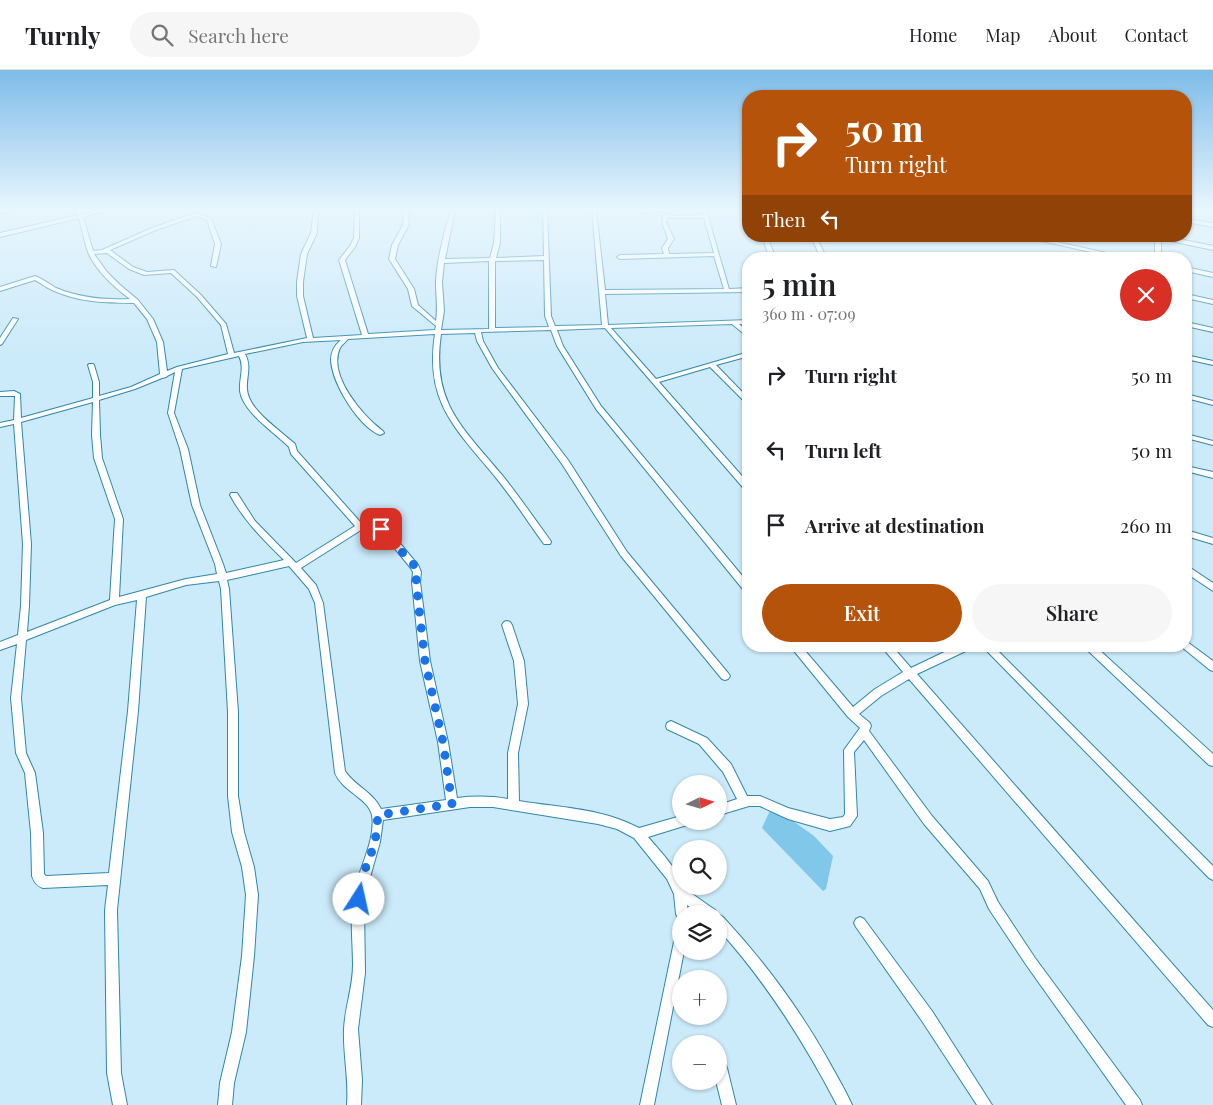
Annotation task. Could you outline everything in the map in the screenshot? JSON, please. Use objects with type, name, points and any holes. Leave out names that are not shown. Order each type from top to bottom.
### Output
[{"type":"street","points":[[95,258],[107,275],[123,292],[136,301],[150,319],[160,342],[164,376]]},
{"type":"street","points":[[118,258],[131,268],[146,274],[172,272],[200,296],[224,325],[232,355]]},
{"type":"street","points":[[214,266],[215,258]]},
{"type":"street","points":[[303,258],[300,296],[311,340]]},
{"type":"street","points":[[343,258],[365,336]]},
{"type":"street","points":[[392,258],[411,290],[415,306],[437,328]]},
{"type":"street","points":[[540,258],[442,261],[440,282],[441,311],[437,328],[435,369],[444,403],[459,429],[501,478],[547,542]]},
{"type":"street","points":[[545,258],[548,316],[551,327],[569,363],[594,401],[742,582]]},
{"type":"street","points":[[600,258],[604,292],[605,325],[742,481]]},
{"type":"street","points":[[718,258],[727,290]]},
{"type":"street","points":[[492,261],[492,330]]},
{"type":"street","points":[[1192,271],[1213,275]]},
{"type":"street","points":[[0,289],[35,278],[50,287],[82,299],[107,302],[136,301]]},
{"type":"street","points":[[604,292],[742,290]]},
{"type":"street","points":[[1192,297],[1213,302]]},
{"type":"street","points":[[0,343],[15,318]]},
{"type":"street","points":[[733,322],[742,330]]},
{"type":"street","points":[[0,425],[133,388],[180,368],[241,352],[311,340],[437,328],[478,331],[605,325],[742,322]]},
{"type":"street","points":[[1192,325],[1213,330]]},
{"type":"street","points":[[478,331],[480,341],[495,368],[565,462],[624,554],[674,617],[726,676]]},
{"type":"street","points":[[348,337],[338,345],[334,360],[336,376],[368,424],[380,433]]},
{"type":"street","points":[[241,352],[245,359],[244,394],[250,404],[292,446],[294,452],[326,491],[360,527]]},
{"type":"street","points":[[656,381],[742,356]]},
{"type":"street","points":[[1192,358],[1213,363]]},
{"type":"street","points":[[91,365],[96,382],[98,458],[119,518],[114,602]]},
{"type":"street","points":[[712,365],[742,396]]},
{"type":"street","points":[[180,368],[171,413],[184,449],[196,505],[222,578],[228,617],[233,712],[233,796],[238,832],[248,867],[252,895],[248,956],[239,1032],[227,1083],[226,1105]]},
{"type":"street","points":[[0,394],[14,392],[18,394],[17,421],[20,442],[20,473],[27,544],[25,606],[16,698],[21,753],[30,773],[37,833],[38,876],[43,882],[55,883],[114,879]]},
{"type":"street","points":[[1192,398],[1213,403]]},
{"type":"street","points":[[1192,438],[1213,443]]},
{"type":"street","points":[[1192,470],[1213,475]]},
{"type":"street","points":[[234,495],[240,508],[256,529],[294,565],[313,587],[319,603],[340,773],[345,783],[364,794],[373,804],[378,815],[375,843],[364,872],[359,899],[359,974],[350,1035],[356,1085],[354,1105]]},
{"type":"street","points":[[0,646],[114,602],[186,582],[222,578],[294,565],[360,527],[376,528],[386,532],[417,572],[416,582],[425,661],[443,742],[452,804]]},
{"type":"street","points":[[1192,535],[1213,541]]},
{"type":"street","points":[[1192,572],[1213,588]]},
{"type":"street","points":[[120,1105],[114,1073],[111,910],[134,711],[142,595]]},
{"type":"street","points":[[507,624],[519,661],[523,704],[513,753],[514,804]]},
{"type":"street","points":[[1192,650],[1213,667]]},
{"type":"street","points":[[728,807],[744,802],[760,801],[788,813],[830,825],[846,822],[851,816],[849,750],[864,732],[866,726],[852,714],[800,652]]},
{"type":"street","points":[[891,652],[1213,1020]]},
{"type":"street","points":[[852,714],[880,690],[909,672],[954,652]]},
{"type":"street","points":[[993,652],[1213,874]]},
{"type":"street","points":[[1095,652],[1213,761]]},
{"type":"street","points":[[671,726],[703,741],[727,768],[744,802]]},
{"type":"street","points":[[864,732],[928,820],[968,868],[977,874],[991,897],[993,905],[1031,962],[1136,1105]]},
{"type":"street","points":[[378,815],[452,804],[485,802],[514,804],[539,810],[598,818],[619,824],[638,834],[672,879]]},
{"type":"street","points":[[638,834],[672,824]]},
{"type":"street","points":[[683,895],[698,905]]},
{"type":"street","points":[[860,923],[927,1016],[985,1105]]},
{"type":"street","points":[[727,930],[779,991],[802,1025],[845,1105]]},
{"type":"street","points":[[646,1105],[676,960]]},
{"type":"street","points":[[725,1090],[729,1105]]},
{"type":"water","points":[[772,806],[814,836],[833,856],[826,889],[823,891],[762,828]]},
{"type":"route","points":[[359,899],[364,872],[375,843],[378,815],[452,804],[443,742],[425,661],[422,620],[416,582],[417,572],[414,565],[386,532],[381,529]]}]
